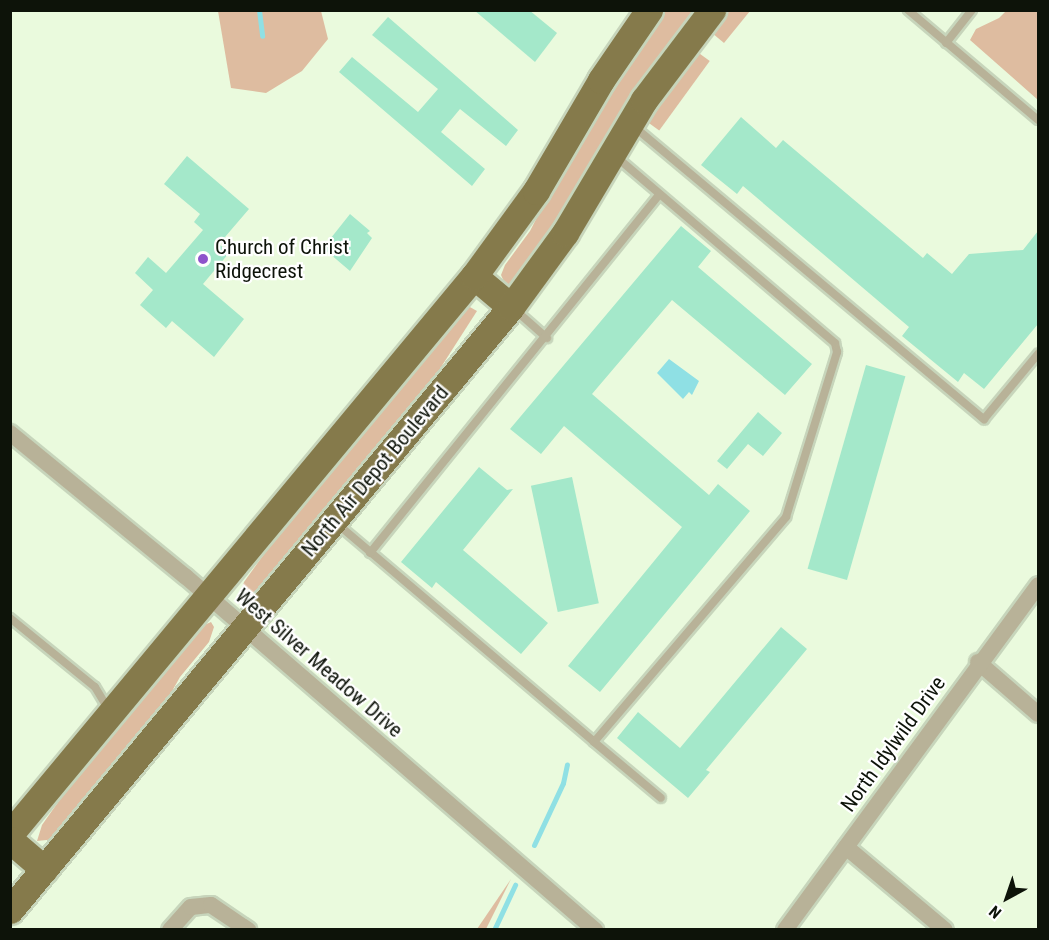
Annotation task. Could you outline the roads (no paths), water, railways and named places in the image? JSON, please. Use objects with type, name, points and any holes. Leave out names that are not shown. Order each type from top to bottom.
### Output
[{"type":"main road","points":[[10,834],[474,276],[536,191],[601,80],[649,10]]},
{"type":"main road","name":"North Air Depot Boulevard","points":[[10,910],[511,307],[565,233],[630,123],[712,10]]},
{"type":"main road","points":[[474,276],[511,307]]},
{"type":"main road","points":[[10,840],[44,869]]},
{"type":"street","name":"West Silver Meadow Drive","points":[[10,433],[244,628],[595,930]]},
{"type":"street","name":"North Idylwild Drive","points":[[785,930],[978,662],[1038,585]]},
{"type":"street","points":[[978,662],[1038,714]]},
{"type":"street","points":[[846,847],[945,930]]},
{"type":"street","points":[[170,930],[191,907],[211,905],[249,930]]},
{"type":"lane","points":[[908,10],[1038,120]]},
{"type":"lane","points":[[946,43],[972,10]]},
{"type":"lane","points":[[630,123],[984,419],[1038,354]]},
{"type":"lane","points":[[594,742],[786,517],[837,352],[835,343],[613,154]]},
{"type":"lane","points":[[370,553],[547,338],[660,194]]},
{"type":"lane","points":[[511,307],[547,338]]},
{"type":"lane","points":[[333,521],[661,798]]},
{"type":"lane","points":[[10,618],[95,687],[110,713]]},
{"type":"water","points":[[669,359],[699,381],[692,395],[689,392],[683,399],[657,373]]},
{"type":"waterway","points":[[259,10],[262,36]]},
{"type":"waterway","points":[[534,845],[563,783],[567,764]]},
{"type":"waterway","points":[[494,930],[515,885]]},
{"type":"place","name":"Church of Christ Ridgecrest","points":[[203,259]]}]
